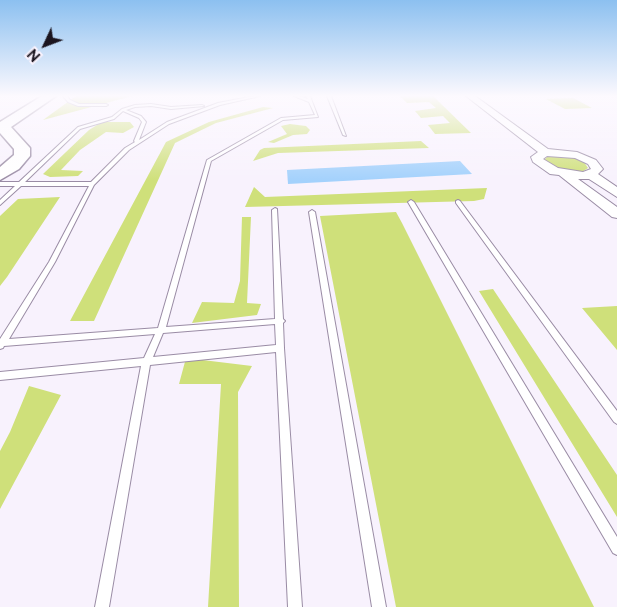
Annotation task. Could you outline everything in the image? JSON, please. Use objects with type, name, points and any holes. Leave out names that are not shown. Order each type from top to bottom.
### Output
[{"type":"highway","points":[[0,175],[13,166],[22,156],[22,148],[2,127]]},
{"type":"street","points":[[508,124],[545,152]]},
{"type":"street","points":[[522,124],[559,152]]},
{"type":"street","points":[[591,175],[597,169],[592,162],[577,156],[559,152],[545,152],[537,157],[540,164],[564,174],[617,214]]},
{"type":"street","points":[[564,174],[591,175],[617,193]]},
{"type":"lane","points":[[0,203],[79,128],[91,124]]},
{"type":"lane","points":[[136,142],[143,124]]},
{"type":"lane","points":[[1,344],[52,262],[92,184],[136,142],[166,124]]},
{"type":"lane","points":[[102,607],[146,362],[161,330],[209,160],[273,124]]},
{"type":"lane","points":[[341,124],[345,135]]},
{"type":"lane","points":[[0,184],[92,184]]},
{"type":"lane","points":[[411,202],[617,549]]},
{"type":"lane","points":[[458,202],[617,419]]},
{"type":"lane","points":[[274,210],[295,607]]},
{"type":"lane","points":[[312,212],[379,607]]},
{"type":"lane","points":[[1,344],[281,321]]},
{"type":"lane","points":[[0,376],[280,348]]},
{"type":"green space","points":[[98,124],[132,124],[134,127],[123,133],[106,132],[80,150],[61,170],[83,171],[78,176],[50,177],[43,174],[89,130]]},
{"type":"green space","points":[[204,124],[213,124],[175,143],[94,321],[70,321],[166,142]]},
{"type":"green space","points":[[293,124],[306,126],[310,130],[307,134],[293,135],[274,143],[268,142],[287,134],[281,126]]},
{"type":"green space","points":[[462,124],[471,133],[435,134],[428,125]]},
{"type":"green space","points":[[421,141],[429,148],[278,153],[253,161],[260,150],[264,148]]},
{"type":"green space","points":[[548,156],[572,157],[584,162],[588,168],[582,172],[561,170],[544,160]]},
{"type":"green space","points":[[254,187],[265,197],[487,188],[484,199],[474,201],[245,207]]},
{"type":"green space","points":[[60,197],[0,286],[0,216],[18,199]]},
{"type":"green space","points":[[396,212],[594,607],[396,607],[320,216]]},
{"type":"green space","points":[[242,217],[251,217],[247,303],[261,304],[257,315],[192,323],[202,302],[234,303],[240,281]]},
{"type":"green space","points":[[493,289],[617,475],[617,517],[479,291]]},
{"type":"green space","points":[[617,306],[617,350],[582,308]]},
{"type":"green space","points":[[186,358],[252,366],[238,392],[239,607],[208,607],[221,384],[179,384]]},
{"type":"green space","points":[[29,386],[61,395],[0,509],[0,451]]},
{"type":"water","points":[[460,161],[472,174],[288,184],[287,170]]}]
